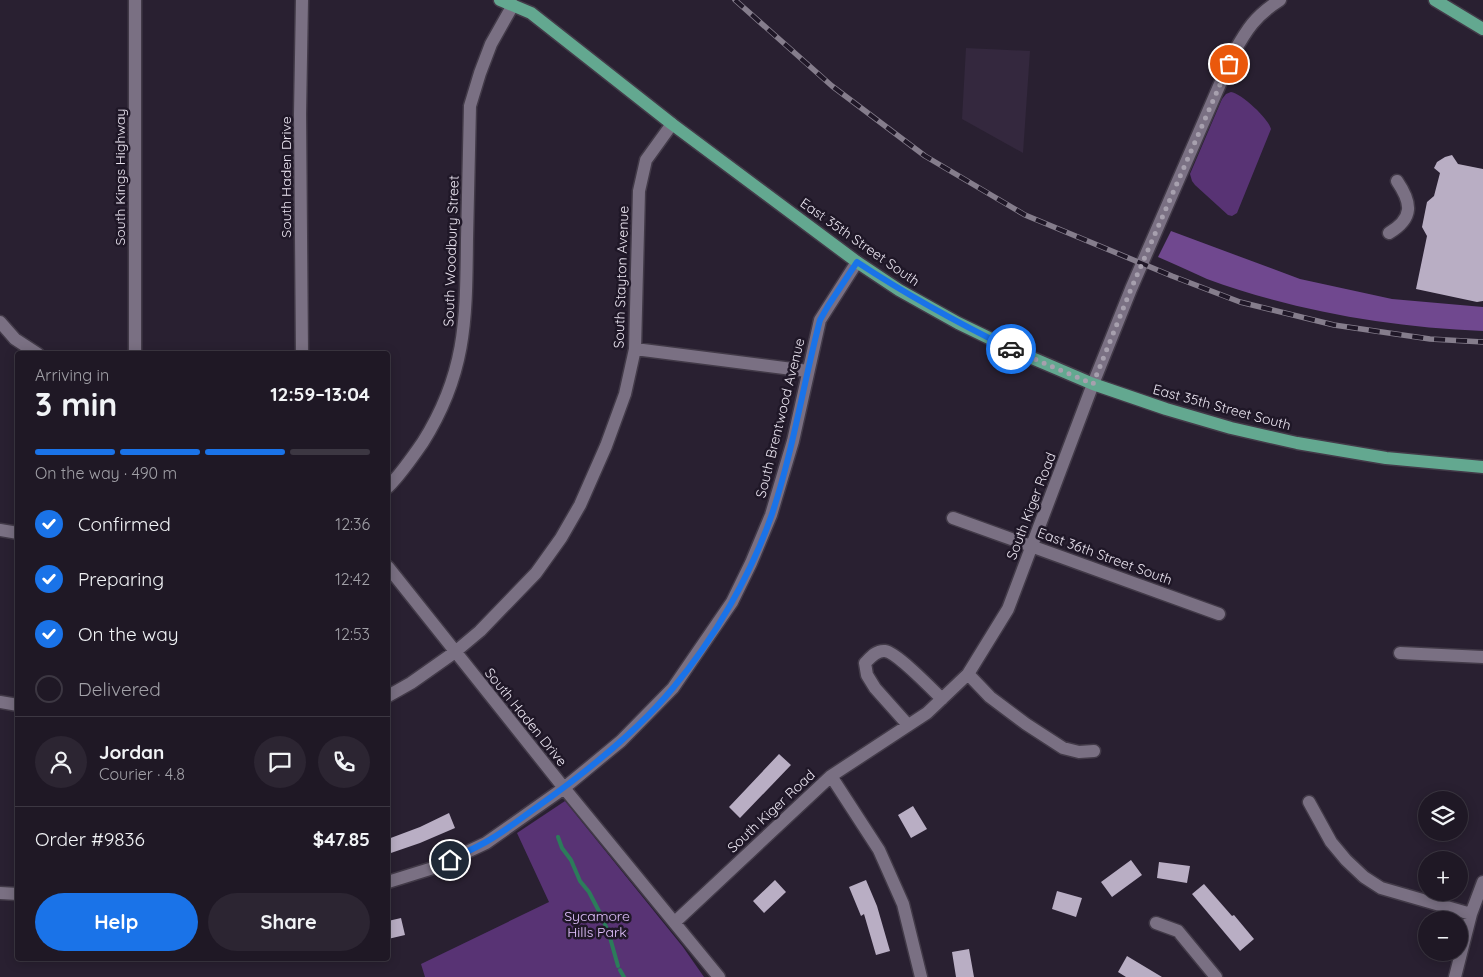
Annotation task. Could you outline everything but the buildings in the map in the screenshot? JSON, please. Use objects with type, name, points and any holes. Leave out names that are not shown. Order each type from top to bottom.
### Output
[{"type":"main road","name":"East 35th Street South","points":[[500,0],[531,13],[672,124],[857,262],[899,290],[958,323],[1018,352],[1093,384],[1166,409],[1231,428],[1297,443],[1386,458],[1483,467]]},
{"type":"main road","points":[[1435,0],[1483,28]]},
{"type":"street","name":"South Kings Highway","points":[[134,0],[135,351]]},
{"type":"street","name":"South Haden Drive","points":[[302,0],[300,114],[302,351]]},
{"type":"street","name":"South Kiger Road","points":[[674,922],[831,776],[926,713],[968,674],[1008,609],[1131,289],[1233,54],[1247,29],[1259,15],[1280,0]]},
{"type":"street","name":"South Woodbury Street","points":[[390,485],[412,458],[437,420],[454,377],[461,351],[466,314],[470,106],[491,44],[513,5]]},
{"type":"street","name":"South Stayton Avenue","points":[[390,695],[411,683],[455,652],[480,631],[536,573],[580,505],[606,446],[625,394],[635,350],[639,191],[646,160],[672,124]]},
{"type":"street","points":[[1389,233],[1405,221],[1408,213],[1409,202],[1398,181]]},
{"type":"street","name":"South Brentwood Avenue","points":[[390,881],[433,868],[486,843],[564,788],[621,741],[673,688],[732,602],[772,515],[793,441],[820,320],[857,262]]},
{"type":"street","points":[[0,322],[15,339],[33,351]]},
{"type":"street","points":[[635,350],[808,370]]},
{"type":"street","name":"East 36th Street South","points":[[953,518],[1218,614]]},
{"type":"street","points":[[0,530],[15,532]]},
{"type":"street","name":"South Haden Drive","points":[[390,571],[564,788],[719,977]]},
{"type":"street","points":[[908,725],[874,688],[867,675],[866,663],[873,654],[884,651],[894,655],[942,699]]},
{"type":"street","points":[[1400,653],[1483,657]]},
{"type":"street","points":[[968,674],[990,697],[1026,724],[1064,748],[1079,752],[1094,751]]},
{"type":"street","points":[[0,702],[15,704]]},
{"type":"street","points":[[831,776],[879,850],[903,904],[921,977]]},
{"type":"street","points":[[1309,802],[1331,842],[1364,877],[1381,888],[1471,914]]},
{"type":"street","points":[[1455,977],[1471,914],[1483,882]]},
{"type":"street","points":[[0,893],[15,894]]},
{"type":"street","points":[[1156,923],[1178,931],[1216,977]]},
{"type":"shaded area","points":[[966,48],[1030,51],[1023,153],[962,119]]},
{"type":"shaded area","points":[[1171,231],[1300,279],[1392,299],[1483,307],[1483,331],[1413,326],[1343,316],[1240,290],[1207,279],[1158,257]]},
{"type":"green space","points":[[1231,92],[1236,93],[1254,107],[1271,129],[1237,213],[1232,216],[1228,215],[1195,185],[1190,174],[1222,99]]},
{"type":"green space","name":"Sycamore Hills Park","points":[[565,801],[683,947],[704,977],[425,977],[421,964],[549,902],[517,833]]},
{"type":"waterway","points":[[558,837],[580,881],[589,892],[601,915],[609,934],[618,966]]},
{"type":"waterway","points":[[620,970],[624,977]]},
{"type":"railway","points":[[735,0],[832,86],[925,156],[1025,215],[1240,302],[1334,325],[1430,339],[1483,342]]},
{"type":"way so far","points":[[1011,349],[1093,384],[1131,289],[1229,64]]},
{"type":"route","points":[[450,860],[486,843],[564,788],[621,741],[673,688],[706,642],[732,602],[752,563],[772,515],[793,441],[820,320],[857,262],[899,290],[958,323],[1011,349]]}]
